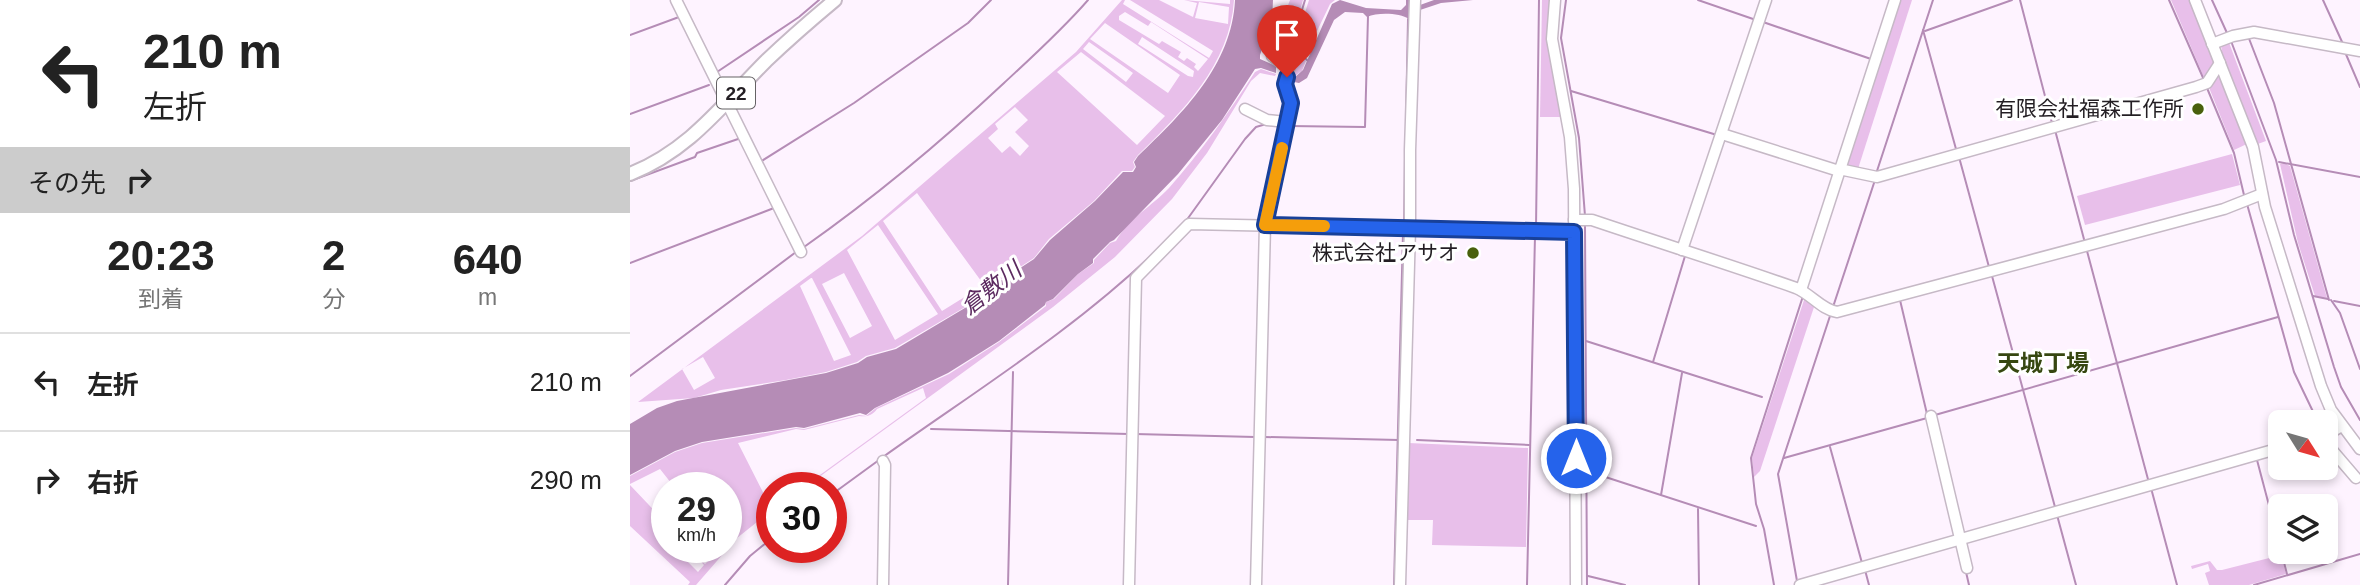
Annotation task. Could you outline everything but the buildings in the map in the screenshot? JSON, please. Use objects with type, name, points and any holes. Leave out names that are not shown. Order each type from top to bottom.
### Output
[{"type":"main road","name":"22","points":[[630,174],[666,157],[687,142],[765,62],[835,0]]},
{"type":"street","points":[[676,0],[800,250]]},
{"type":"street","points":[[1555,0],[1552,39],[1570,137],[1581,219],[1574,232],[1576,585]]},
{"type":"street","points":[[1685,249],[1766,0]]},
{"type":"street","points":[[1803,289],[1895,0]]},
{"type":"street","points":[[2194,0],[2253,147],[2262,194],[2315,369],[2328,402],[2360,449]]},
{"type":"street","points":[[1400,585],[1405,228],[1417,3]]},
{"type":"street","points":[[2212,44],[2248,32],[2360,51]]},
{"type":"street","points":[[1256,585],[1265,225],[1291,103],[1285,84],[1288,67],[1272,56],[1273,42]]},
{"type":"street","points":[[1722,135],[1875,178],[2205,83],[2220,63]]},
{"type":"street","points":[[1245,109],[1267,120],[1286,125]]},
{"type":"street","points":[[1581,219],[1685,249],[1803,289],[1832,311],[2085,246],[2246,202],[2262,194]]},
{"type":"street","points":[[1129,585],[1136,278],[1189,224],[1574,232]]},
{"type":"street","points":[[1931,416],[1967,568]]},
{"type":"street","points":[[2338,428],[2342,426]]},
{"type":"street","points":[[1800,585],[2268,452]]},
{"type":"street","points":[[2338,457],[2356,478]]},
{"type":"street","points":[[883,461],[883,585]]},
{"type":"shaded area","points":[[1122,0],[1125,0],[1123,4],[1209,58],[1213,51],[1130,0],[1159,0],[1193,17],[1197,3],[1184,0],[1230,4],[1230,0],[1234,0],[1231,24],[1224,46],[1213,66],[1187,104],[1138,155],[1133,162],[1135,167],[1132,171],[1122,171],[1094,201],[1049,239],[1034,258],[993,285],[979,299],[895,348],[826,372],[721,390],[694,398],[638,402],[682,369],[694,390],[715,378],[703,357],[684,368],[862,236],[1076,52]],"holes":[[[1199,2],[1229,7],[1228,24],[1195,18]],[[1125,12],[1148,26],[1151,22],[1208,59],[1198,71],[1194,67],[1196,64],[1187,58],[1184,61],[1178,57],[1181,52],[1162,41],[1159,44],[1119,20],[1119,16]],[[1105,23],[1180,75],[1168,93],[1090,39]],[[1142,37],[1194,71],[1193,77],[1138,44]],[[1089,42],[1133,73],[1126,82],[1083,49]],[[1081,52],[1165,116],[1137,145],[1057,72]],[[1015,107],[1028,120],[1015,132],[1029,146],[1020,156],[1010,146],[1002,153],[988,138],[998,129],[995,124]],[[917,193],[984,285],[942,311],[883,221]],[[878,225],[938,314],[895,340],[847,250]],[[844,273],[872,326],[850,338],[822,284]],[[811,278],[851,355],[834,361],[800,286]]]},
{"type":"shaded area","points":[[1290,0],[1303,0],[1291,47],[1306,61],[1302,71],[1295,76],[1279,61],[1277,52],[1279,31]]},
{"type":"shaded area","points":[[1309,0],[1335,0],[1330,4],[1306,54],[1295,44]]},
{"type":"shaded area","points":[[1542,0],[1553,0],[1562,117],[1540,117]]},
{"type":"shaded area","points":[[1899,0],[1912,0],[1857,172],[1845,168]]},
{"type":"shaded area","points":[[2171,0],[2190,0],[2216,58],[2205,80]]},
{"type":"shaded area","points":[[2228,40],[2266,141],[2255,145],[2219,52]]},
{"type":"shaded area","points":[[2218,68],[2249,143],[2234,150],[2208,85]]},
{"type":"shaded area","points":[[1261,69],[1276,74],[1260,73],[1251,81],[1207,153],[1172,199],[1115,257],[1053,307],[824,472],[926,398],[923,388],[866,416],[876,408],[949,374],[999,342],[1046,306],[1046,302],[1054,299],[1078,274],[1094,263],[1134,219],[1169,188],[1255,72]]},
{"type":"shaded area","points":[[2232,154],[2240,185],[2085,225],[2077,196]]},
{"type":"shaded area","points":[[2280,164],[2290,166],[2327,298],[2315,296],[2298,243]]},
{"type":"shaded area","points":[[1805,297],[1815,304],[1760,471],[1754,477],[1752,458]]},
{"type":"shaded area","points":[[859,415],[866,416],[738,443],[756,478],[756,523],[742,534],[742,472],[662,472],[660,469],[630,484],[630,476],[675,452],[702,443],[804,429]]},
{"type":"shaded area","points":[[1408,443],[1528,448],[1526,547],[1432,545],[1433,520],[1405,520]]},
{"type":"shaded area","points":[[630,485],[651,507],[651,546],[630,526]]},
{"type":"shaded area","points":[[2268,558],[2268,564],[2283,564],[2286,574],[2249,585],[2209,585],[2205,573],[2210,571],[2208,564],[2192,569],[2191,566],[2210,561],[2217,570]]},
{"type":"shaded area","points":[[670,563],[689,563],[698,572],[704,565],[702,563],[715,563],[696,585],[688,585],[690,582]]},
{"type":"water","name":"倉敷川","points":[[1235,0],[1273,0],[1272,21],[1260,59],[1276,66],[1276,73],[1261,68],[1255,69],[1222,120],[1178,174],[1093,259],[1093,263],[1053,299],[999,341],[948,373],[875,408],[866,415],[860,413],[804,428],[702,442],[675,451],[630,475],[630,424],[657,408],[677,401],[826,373],[896,349],[980,299],[994,285],[1034,259],[1050,240],[1095,201],[1123,172],[1133,172],[1138,156],[1188,105],[1215,67],[1225,46],[1232,24]]},
{"type":"water","points":[[1340,0],[1366,8],[1401,10],[1406,5],[1406,0],[1410,0],[1410,4],[1420,5],[1434,0],[1473,0],[1441,3],[1411,10],[1409,19],[1395,14],[1367,17],[1363,13],[1345,12],[1334,20],[1307,78],[1299,83],[1294,82],[1294,78],[1303,70],[1332,4]]},
{"type":"waterway","points":[[717,72],[799,17],[819,0]]},
{"type":"waterway","points":[[760,162],[854,103],[968,23],[991,0]]},
{"type":"waterway","points":[[804,247],[882,189],[956,126],[1047,43],[1088,0]]},
{"type":"waterway","points":[[1305,0],[1292,43],[1308,61]]},
{"type":"waterway","points":[[1536,227],[1539,0]]},
{"type":"waterway","points":[[1566,0],[1561,38],[1579,138],[1585,216]]},
{"type":"waterway","points":[[1698,0],[1756,20]]},
{"type":"waterway","points":[[1876,174],[1933,0]]},
{"type":"waterway","points":[[1925,31],[2012,0]]},
{"type":"waterway","points":[[2020,0],[2052,123]]},
{"type":"waterway","points":[[2169,0],[2204,80]]},
{"type":"waterway","points":[[2212,0],[2227,33]]},
{"type":"waterway","points":[[2323,0],[2343,44]]},
{"type":"waterway","points":[[1289,126],[1365,127],[1368,16]]},
{"type":"waterway","points":[[630,35],[679,17]]},
{"type":"waterway","points":[[1406,119],[1408,19]]},
{"type":"waterway","points":[[1763,22],[1871,59]]},
{"type":"waterway","points":[[1923,30],[1956,149]]},
{"type":"waterway","points":[[2248,36],[2274,103],[2329,300]]},
{"type":"waterway","points":[[2231,41],[2276,160],[2294,235],[2334,367],[2341,387],[2360,420]]},
{"type":"waterway","points":[[2345,52],[2360,87]]},
{"type":"waterway","points":[[630,114],[709,85]]},
{"type":"waterway","points":[[2207,88],[2234,153],[2244,195]]},
{"type":"waterway","points":[[1571,91],[1717,135]]},
{"type":"waterway","points":[[1186,221],[1245,139],[1256,127],[1266,124]]},
{"type":"waterway","points":[[2055,130],[2085,243]]},
{"type":"waterway","points":[[630,181],[741,138]]},
{"type":"waterway","points":[[1959,157],[1989,267]]},
{"type":"waterway","points":[[1404,224],[1405,159]]},
{"type":"waterway","points":[[2279,162],[2360,177]]},
{"type":"waterway","points":[[1833,307],[1875,180]]},
{"type":"waterway","points":[[2247,204],[2294,372],[2312,410]]},
{"type":"waterway","points":[[630,263],[774,208]]},
{"type":"waterway","points":[[1585,226],[1587,585]]},
{"type":"waterway","points":[[1394,585],[1403,233]]},
{"type":"waterway","points":[[1527,585],[1535,236]]},
{"type":"waterway","points":[[883,457],[1061,331],[1095,305],[1160,247]]},
{"type":"waterway","points":[[2087,251],[2149,483]]},
{"type":"waterway","points":[[630,376],[796,252]]},
{"type":"waterway","points":[[1653,362],[1685,256]]},
{"type":"waterway","points":[[1992,276],[2055,507]]},
{"type":"waterway","points":[[1774,585],[1764,529],[1756,504],[1751,458],[1803,296]]},
{"type":"waterway","points":[[2313,296],[2328,299]]},
{"type":"waterway","points":[[1900,300],[1927,414]]},
{"type":"waterway","points":[[2331,300],[2340,313],[2360,369]]},
{"type":"waterway","points":[[2334,301],[2360,306]]},
{"type":"waterway","points":[[1797,581],[1778,474],[1830,316]]},
{"type":"waterway","points":[[1935,415],[2278,317]]},
{"type":"waterway","points":[[1586,341],[1762,397]]},
{"type":"waterway","points":[[1008,585],[1013,372]]},
{"type":"waterway","points":[[1661,495],[1682,373]]},
{"type":"waterway","points":[[1784,458],[1927,418]]},
{"type":"waterway","points":[[931,429],[1129,434]]},
{"type":"waterway","points":[[1135,434],[1255,437]]},
{"type":"waterway","points":[[1265,437],[1399,440]]},
{"type":"waterway","points":[[1417,440],[1529,445]]},
{"type":"waterway","points":[[1830,447],[1862,563]]},
{"type":"waterway","points":[[847,483],[879,460]]},
{"type":"waterway","points":[[2257,460],[2268,502]]},
{"type":"waterway","points":[[1587,471],[1756,526]]},
{"type":"waterway","points":[[2151,488],[2177,585]]},
{"type":"waterway","points":[[1698,509],[1699,585]]},
{"type":"waterway","points":[[2057,515],[2076,585]]},
{"type":"waterway","points":[[725,585],[756,551]]},
{"type":"waterway","points":[[2254,585],[2360,554]]},
{"type":"waterway","points":[[2284,564],[2287,574]]},
{"type":"waterway","points":[[1865,570],[1869,585]]},
{"type":"waterway","points":[[1966,572],[1969,585]]},
{"type":"waterway","points":[[1588,576],[1625,585]]},
{"type":"slow traffic","points":[[1282,148],[1265,225],[1324,226]]},
{"type":"place","name":"有限会社福森工作所","points":[[2198,109]]},
{"type":"place","name":"株式会社アサオ","points":[[1473,253]]},
{"type":"district","name":"天城丁場","points":[[2043,363]]},
{"type":"route","points":[[1287,77],[1285,84],[1291,103],[1265,225],[1574,232],[1576,458]]}]
